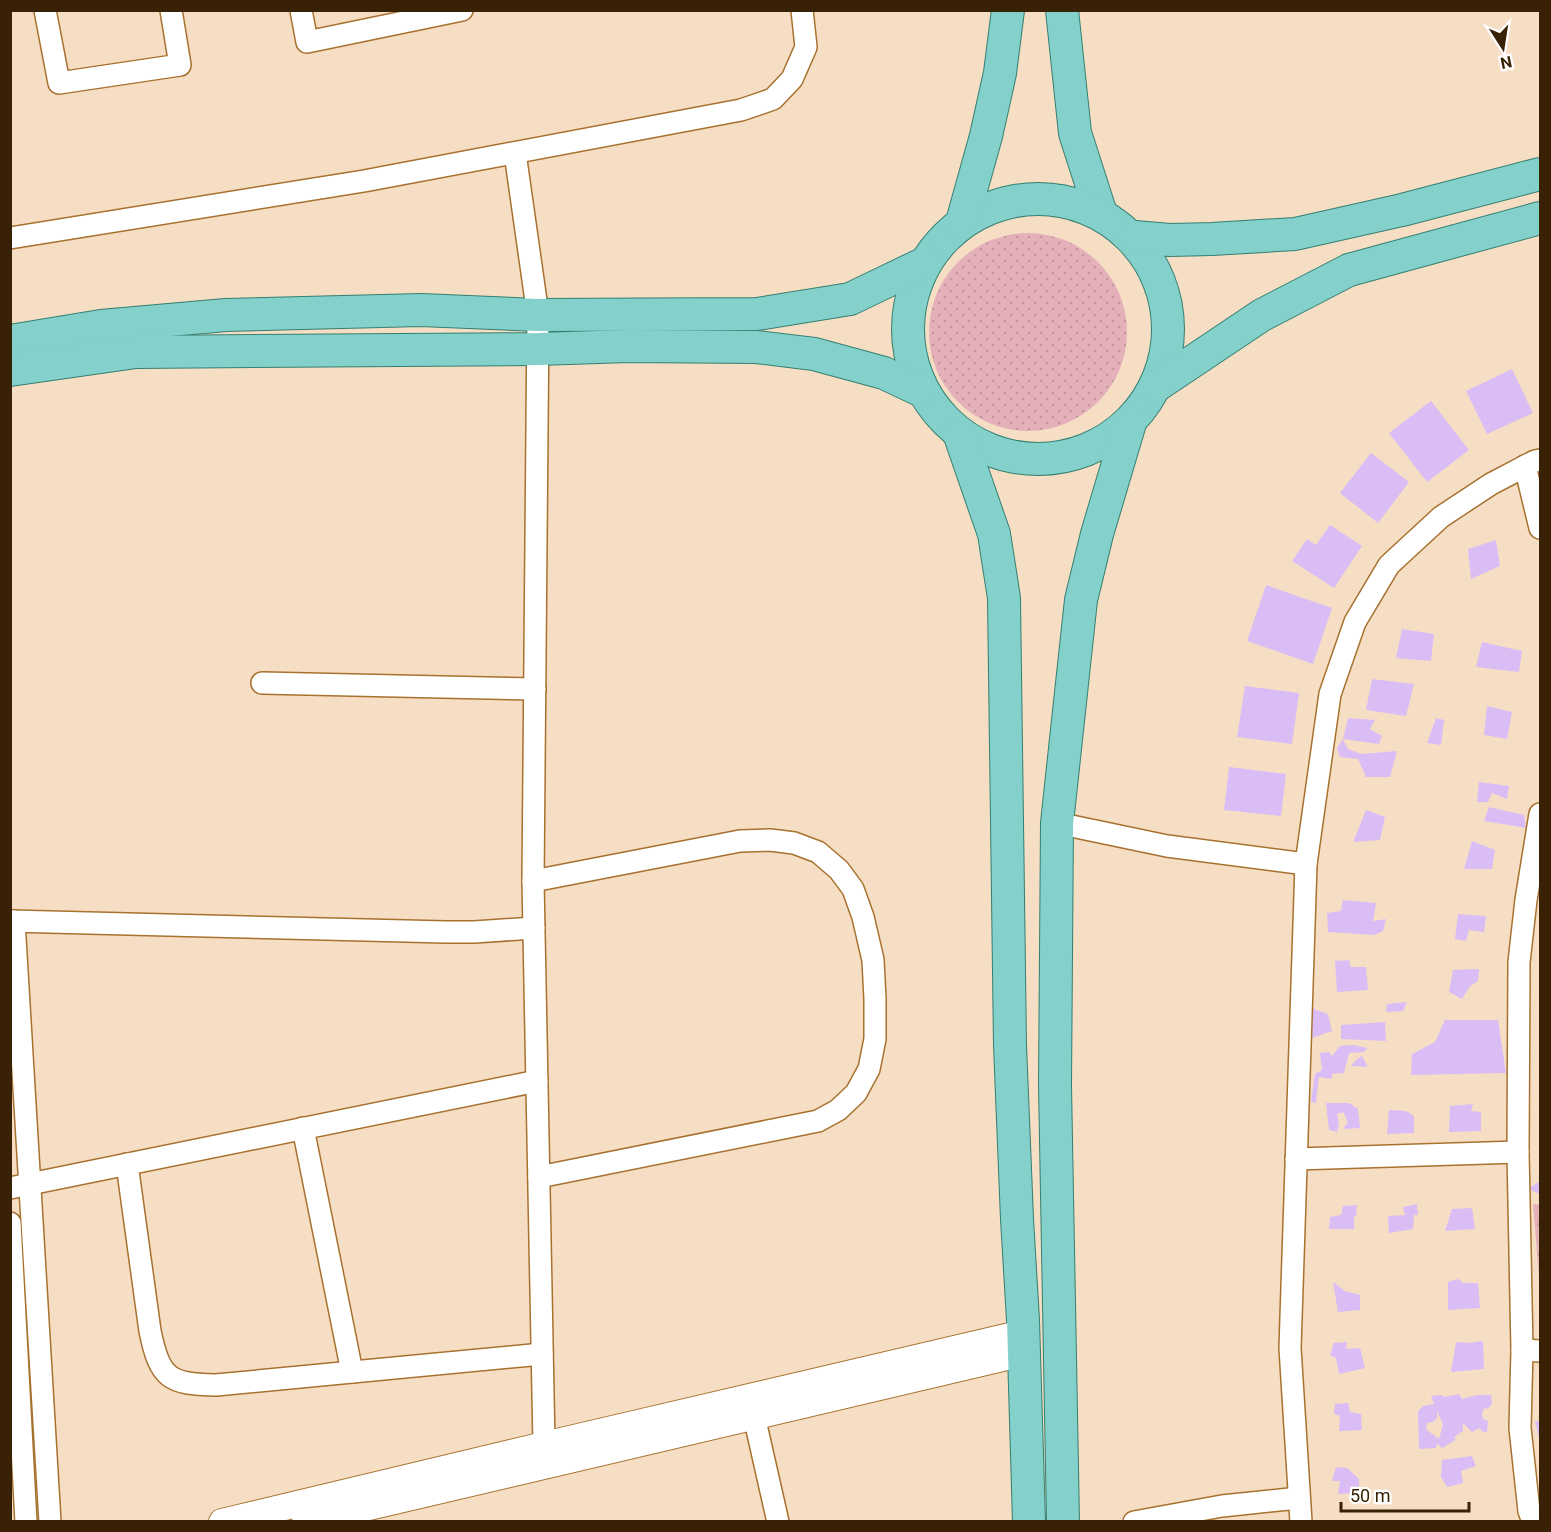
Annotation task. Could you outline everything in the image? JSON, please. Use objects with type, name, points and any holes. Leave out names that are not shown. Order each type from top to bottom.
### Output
[{"type":"main road","points":[[962,222],[986,136],[1000,73],[1008,10]]},
{"type":"main road","points":[[1062,10],[1075,134],[1101,213]]},
{"type":"main road","points":[[1135,237],[1170,240],[1295,234],[1402,210],[1540,174]]},
{"type":"main road","points":[[1063,1521],[1055,1085],[1057,823],[1081,600],[1097,534],[1130,423],[1156,386],[1167,355],[1168,308],[1153,265],[1135,237],[1101,213],[1065,200],[1018,200],[962,222],[945,237],[925,263],[910,301],[907,341],[922,391],[937,412],[959,433],[980,446],[1009,456],[1043,460],[1089,450],[1130,423]]},
{"type":"main road","points":[[1156,386],[1262,315],[1349,270],[1540,218]]},
{"type":"main road","points":[[10,341],[101,326],[225,315],[421,310],[538,315],[757,314],[850,298],[925,263]]},
{"type":"main road","points":[[10,370],[136,352],[756,346],[814,354],[884,373],[922,391]]},
{"type":"main road","points":[[959,433],[994,534],[1004,598],[1010,1045],[1024,1343],[1029,1521]]},
{"type":"street","points":[[45,10],[58,83],[180,65],[171,10]]},
{"type":"street","points":[[301,10],[308,42],[462,10]]},
{"type":"street","points":[[10,238],[364,181],[741,110],[773,99],[792,79],[806,47],[802,10]]},
{"type":"street","points":[[515,153],[538,315],[533,881],[544,1445]]},
{"type":"street","points":[[1301,1521],[1290,1348],[1306,864],[1330,694],[1355,622],[1389,565],[1441,517],[1491,484],[1533,463],[1540,528]]},
{"type":"street","points":[[262,683],[535,689]]},
{"type":"street","points":[[1533,1521],[1529,1511],[1520,1428],[1531,1351],[1518,1152],[1519,962],[1526,900],[1540,822]]},
{"type":"street","points":[[1057,823],[1167,846],[1306,864]]},
{"type":"street","points":[[533,881],[740,841],[770,840],[794,843],[818,852],[839,870],[853,889],[863,917],[873,960],[876,999],[875,1039],[869,1069],[856,1093],[838,1110],[818,1121],[539,1177]]},
{"type":"street","points":[[50,1521],[20,1186],[12,921],[446,932],[534,928]]},
{"type":"street","points":[[20,1186],[537,1081]]},
{"type":"street","points":[[303,1128],[352,1372]]},
{"type":"street","points":[[1296,1159],[1518,1152]]},
{"type":"street","points":[[127,1164],[150,1331],[155,1354],[162,1368],[173,1379],[194,1384],[216,1385],[542,1354]]},
{"type":"street","points":[[10,1223],[14,1341],[26,1521]]},
{"type":"street","points":[[305,1521],[754,1416],[1024,1343]]},
{"type":"street","points":[[222,1521],[544,1445],[1024,1343]]},
{"type":"street","points":[[754,1416],[778,1521]]},
{"type":"street","points":[[1134,1521],[1222,1506],[1299,1498]]},
{"type":"green space","points":[[1018,233],[1038,233],[1075,244],[1105,269],[1120,294],[1127,322],[1123,361],[1116,379],[1091,409],[1075,420],[1057,427],[1038,431],[1018,431],[981,420],[951,395],[940,379],[933,361],[929,342],[929,322],[940,285],[965,255],[981,244],[999,237]]},
{"type":"green space","points":[[1533,1204],[1540,1205],[1540,1290]]},
{"type":"building","points":[[1512,369],[1533,413],[1487,434],[1466,391]]},
{"type":"building","points":[[1431,401],[1469,450],[1427,482],[1389,433]]},
{"type":"building","points":[[1371,453],[1409,482],[1378,523],[1340,493]]},
{"type":"building","points":[[1330,525],[1362,546],[1334,588],[1292,561],[1307,539],[1316,545]]},
{"type":"building","points":[[1496,540],[1500,566],[1471,579],[1468,549]]},
{"type":"building","points":[[1266,585],[1332,608],[1313,664],[1247,641]]},
{"type":"building","points":[[1402,629],[1434,634],[1431,661],[1396,658]]},
{"type":"building","points":[[1482,642],[1522,651],[1519,672],[1476,667]]},
{"type":"building","points":[[1372,679],[1414,684],[1406,716],[1366,710]]},
{"type":"building","points":[[1245,686],[1299,693],[1292,744],[1237,737]]},
{"type":"building","points":[[1487,706],[1512,712],[1507,739],[1484,735]]},
{"type":"building","points":[[1348,718],[1375,720],[1370,729],[1382,736],[1379,744],[1343,739]]},
{"type":"building","points":[[1436,718],[1444,720],[1441,745],[1427,743]]},
{"type":"building","points":[[1343,739],[1348,749],[1361,754],[1397,751],[1390,777],[1366,777],[1358,759],[1340,757],[1337,748]]},
{"type":"building","points":[[1229,767],[1286,774],[1281,816],[1224,810]]},
{"type":"building","points":[[1479,782],[1509,786],[1507,799],[1492,793],[1488,802],[1477,802]]},
{"type":"building","points":[[1489,807],[1524,815],[1526,828],[1484,821]]},
{"type":"building","points":[[1366,810],[1385,817],[1380,840],[1353,842]]},
{"type":"building","points":[[1472,841],[1495,850],[1492,869],[1464,869]]},
{"type":"building","points":[[1343,900],[1376,903],[1373,921],[1386,919],[1383,931],[1374,935],[1328,932],[1327,913],[1341,911]]},
{"type":"building","points":[[1458,914],[1486,916],[1484,932],[1469,930],[1466,941],[1455,939]]},
{"type":"building","points":[[1349,960],[1351,967],[1366,967],[1368,990],[1337,992],[1335,961]]},
{"type":"building","points":[[1479,969],[1478,981],[1470,986],[1462,999],[1449,992],[1453,970]]},
{"type":"building","points":[[1407,1002],[1403,1011],[1386,1012],[1387,1004]]},
{"type":"building","points":[[1311,1006],[1328,1014],[1332,1031],[1309,1039]]},
{"type":"building","points":[[1445,1020],[1498,1020],[1506,1073],[1411,1075],[1412,1054],[1435,1042]]},
{"type":"building","points":[[1385,1022],[1386,1041],[1341,1039],[1341,1025]]},
{"type":"building","points":[[1354,1045],[1367,1048],[1364,1052],[1349,1053],[1344,1073],[1332,1074],[1332,1079],[1319,1077],[1316,1103],[1311,1102],[1315,1074],[1322,1070],[1320,1053],[1329,1052],[1332,1056],[1340,1046]]},
{"type":"building","points":[[1362,1056],[1368,1067],[1351,1066],[1356,1060]]},
{"type":"building","points":[[1326,1103],[1349,1103],[1358,1109],[1360,1128],[1343,1129],[1348,1122],[1343,1112],[1337,1114],[1339,1123],[1337,1132],[1329,1130]]},
{"type":"building","points":[[1473,1104],[1471,1111],[1481,1112],[1481,1131],[1449,1132],[1450,1106]]},
{"type":"building","points":[[1389,1110],[1406,1111],[1414,1116],[1414,1133],[1387,1134]]},
{"type":"building","points":[[1540,1181],[1540,1194],[1528,1189]]},
{"type":"building","points":[[1417,1204],[1418,1215],[1414,1215],[1413,1229],[1389,1233],[1388,1216],[1405,1215],[1403,1207]]},
{"type":"building","points":[[1357,1205],[1354,1229],[1329,1229],[1330,1217],[1341,1215],[1343,1206]]},
{"type":"building","points":[[1472,1208],[1475,1229],[1445,1231],[1452,1209]]},
{"type":"building","points":[[1458,1279],[1463,1283],[1478,1283],[1480,1308],[1448,1310],[1448,1282]]},
{"type":"building","points":[[1333,1282],[1345,1291],[1360,1295],[1360,1310],[1338,1312]]},
{"type":"building","points":[[1483,1341],[1484,1369],[1451,1372],[1456,1342]]},
{"type":"building","points":[[1347,1342],[1346,1349],[1360,1348],[1365,1368],[1339,1374],[1336,1358],[1330,1355],[1334,1343]]},
{"type":"building","points":[[1459,1394],[1462,1399],[1477,1395],[1491,1395],[1492,1404],[1487,1409],[1484,1408],[1482,1414],[1483,1419],[1488,1421],[1487,1432],[1479,1428],[1472,1432],[1463,1423],[1463,1431],[1454,1437],[1456,1440],[1442,1448],[1437,1443],[1436,1448],[1419,1449],[1418,1411],[1423,1406],[1434,1404],[1431,1396],[1445,1397]],"holes":[[[1437,1411],[1443,1424],[1439,1439],[1426,1429],[1427,1423],[1437,1418]]]},
{"type":"building","points":[[1348,1403],[1350,1412],[1361,1414],[1362,1430],[1339,1431],[1340,1416],[1334,1414],[1335,1404]]},
{"type":"building","points":[[1540,1420],[1540,1441],[1535,1422]]},
{"type":"building","points":[[1472,1456],[1476,1466],[1461,1471],[1463,1483],[1447,1487],[1441,1477],[1442,1460]]},
{"type":"building","points":[[1336,1467],[1347,1468],[1359,1479],[1359,1493],[1338,1494],[1340,1481],[1332,1481]]}]
